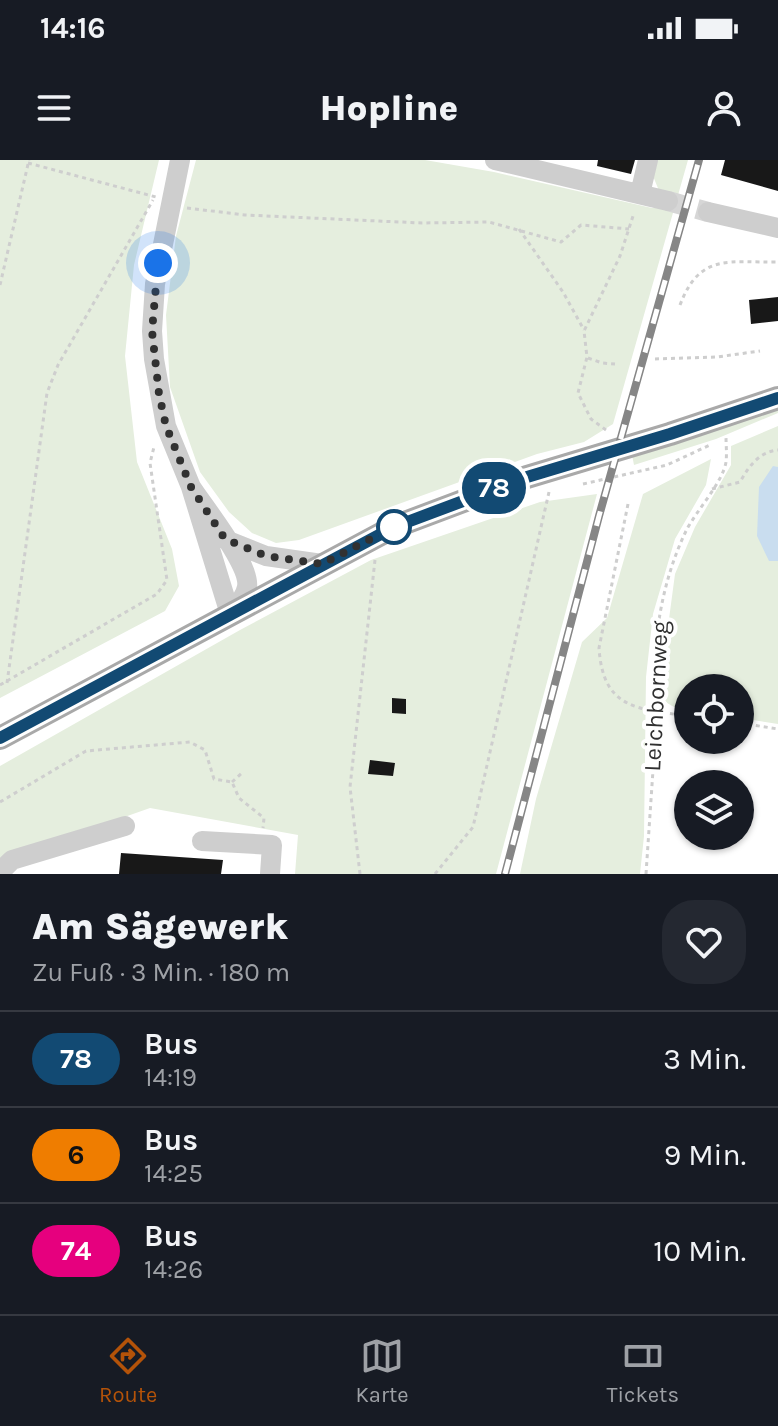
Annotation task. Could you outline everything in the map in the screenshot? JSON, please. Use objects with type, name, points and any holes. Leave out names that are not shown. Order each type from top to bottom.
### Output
[{"type":"main road","points":[[0,738],[394,527],[486,491],[778,398]]},
{"type":"street","points":[[180,160],[155,284],[152,331],[166,426],[191,487],[230,614]]},
{"type":"street","points":[[495,160],[668,201]]},
{"type":"street","points":[[640,194],[648,160]]},
{"type":"street","points":[[708,212],[778,228]]},
{"type":"street","points":[[191,487],[247,579],[244,597],[230,614]]},
{"type":"street","points":[[225,539],[266,556],[322,564]]},
{"type":"street","points":[[0,872],[12,860],[125,826]]},
{"type":"street","points":[[202,841],[272,845],[270,874]]},
{"type":"path","points":[[0,285],[28,162],[157,197]]},
{"type":"path","points":[[7,683],[47,393],[58,365],[149,204],[174,182]]},
{"type":"path","points":[[584,331],[620,256],[640,194]]},
{"type":"path","points":[[182,207],[245,215],[422,223],[489,222],[561,242],[581,225],[629,229]]},
{"type":"path","points":[[519,229],[563,292],[584,331],[587,357],[578,393],[591,419],[606,430]]},
{"type":"path","points":[[680,305],[690,282],[713,265],[778,262]]},
{"type":"path","points":[[655,359],[717,357],[760,351]]},
{"type":"path","points":[[587,357],[615,364]]},
{"type":"path","points":[[0,685],[157,594],[167,580],[150,463],[155,444],[166,426]]},
{"type":"path","name":"Leichbornweg","points":[[578,485],[667,465],[726,437],[726,464],[687,529],[666,581],[659,628],[646,874]]},
{"type":"path","points":[[712,489],[740,482],[752,462],[772,450],[778,450]]},
{"type":"path","points":[[435,874],[473,827],[550,489]]},
{"type":"path","points":[[628,504],[599,648],[601,667],[613,694],[633,707],[674,714]]},
{"type":"path","points":[[360,874],[350,787],[376,551]]},
{"type":"path","points":[[754,725],[778,729]]},
{"type":"path","points":[[0,802],[86,751],[190,742],[205,750],[214,779],[232,782]]},
{"type":"path","points":[[232,782],[242,773]]},
{"type":"path","points":[[232,782],[239,798],[264,818]]},
{"type":"green space","points":[[0,160],[159,160],[134,265],[125,356],[137,462],[172,549],[179,586],[165,611],[0,698]]},
{"type":"green space","points":[[196,160],[425,160],[494,172],[652,208],[666,208],[653,176],[657,160],[688,160],[613,424],[584,442],[537,454],[299,540],[276,543],[252,533],[229,512],[200,472],[170,387],[166,315],[176,236]]},
{"type":"green space","points":[[778,407],[778,413],[716,439],[634,465],[632,455]]},
{"type":"green space","points":[[778,426],[778,467],[773,467],[769,561],[778,561],[778,724],[754,720],[754,674],[674,674],[674,706],[659,694],[675,574],[695,527],[731,465],[731,446]]},
{"type":"green space","points":[[711,459],[706,485],[675,539],[653,614],[646,677],[644,836],[640,874],[520,874],[536,799],[582,642],[607,618],[643,494]]},
{"type":"green space","points":[[597,494],[496,874],[295,874],[298,835],[150,808],[0,861],[0,766],[371,560],[540,502]]},
{"type":"water","points":[[773,466],[778,467],[778,561],[769,561],[757,536],[759,487]]},
{"type":"building","points":[[598,160],[635,160],[631,174],[597,166]]},
{"type":"building","points":[[725,160],[778,160],[778,191],[721,175]]},
{"type":"building","points":[[778,297],[778,321],[751,324],[749,300]]},
{"type":"building","points":[[392,698],[406,699],[406,714],[392,713]]},
{"type":"building","points":[[370,760],[395,763],[393,776],[368,774]]},
{"type":"building","points":[[121,853],[223,860],[221,874],[119,874]]},
{"type":"tunnel","points":[[668,201],[708,212]]},
{"type":"railway","points":[[505,874],[599,516],[699,160]]},
{"type":"bus line","name":"78","points":[[0,738],[394,527],[527,477],[778,398]]},
{"type":"route","points":[[158,263],[152,331],[166,426],[191,487],[225,539],[266,556],[322,564],[394,527]]}]
